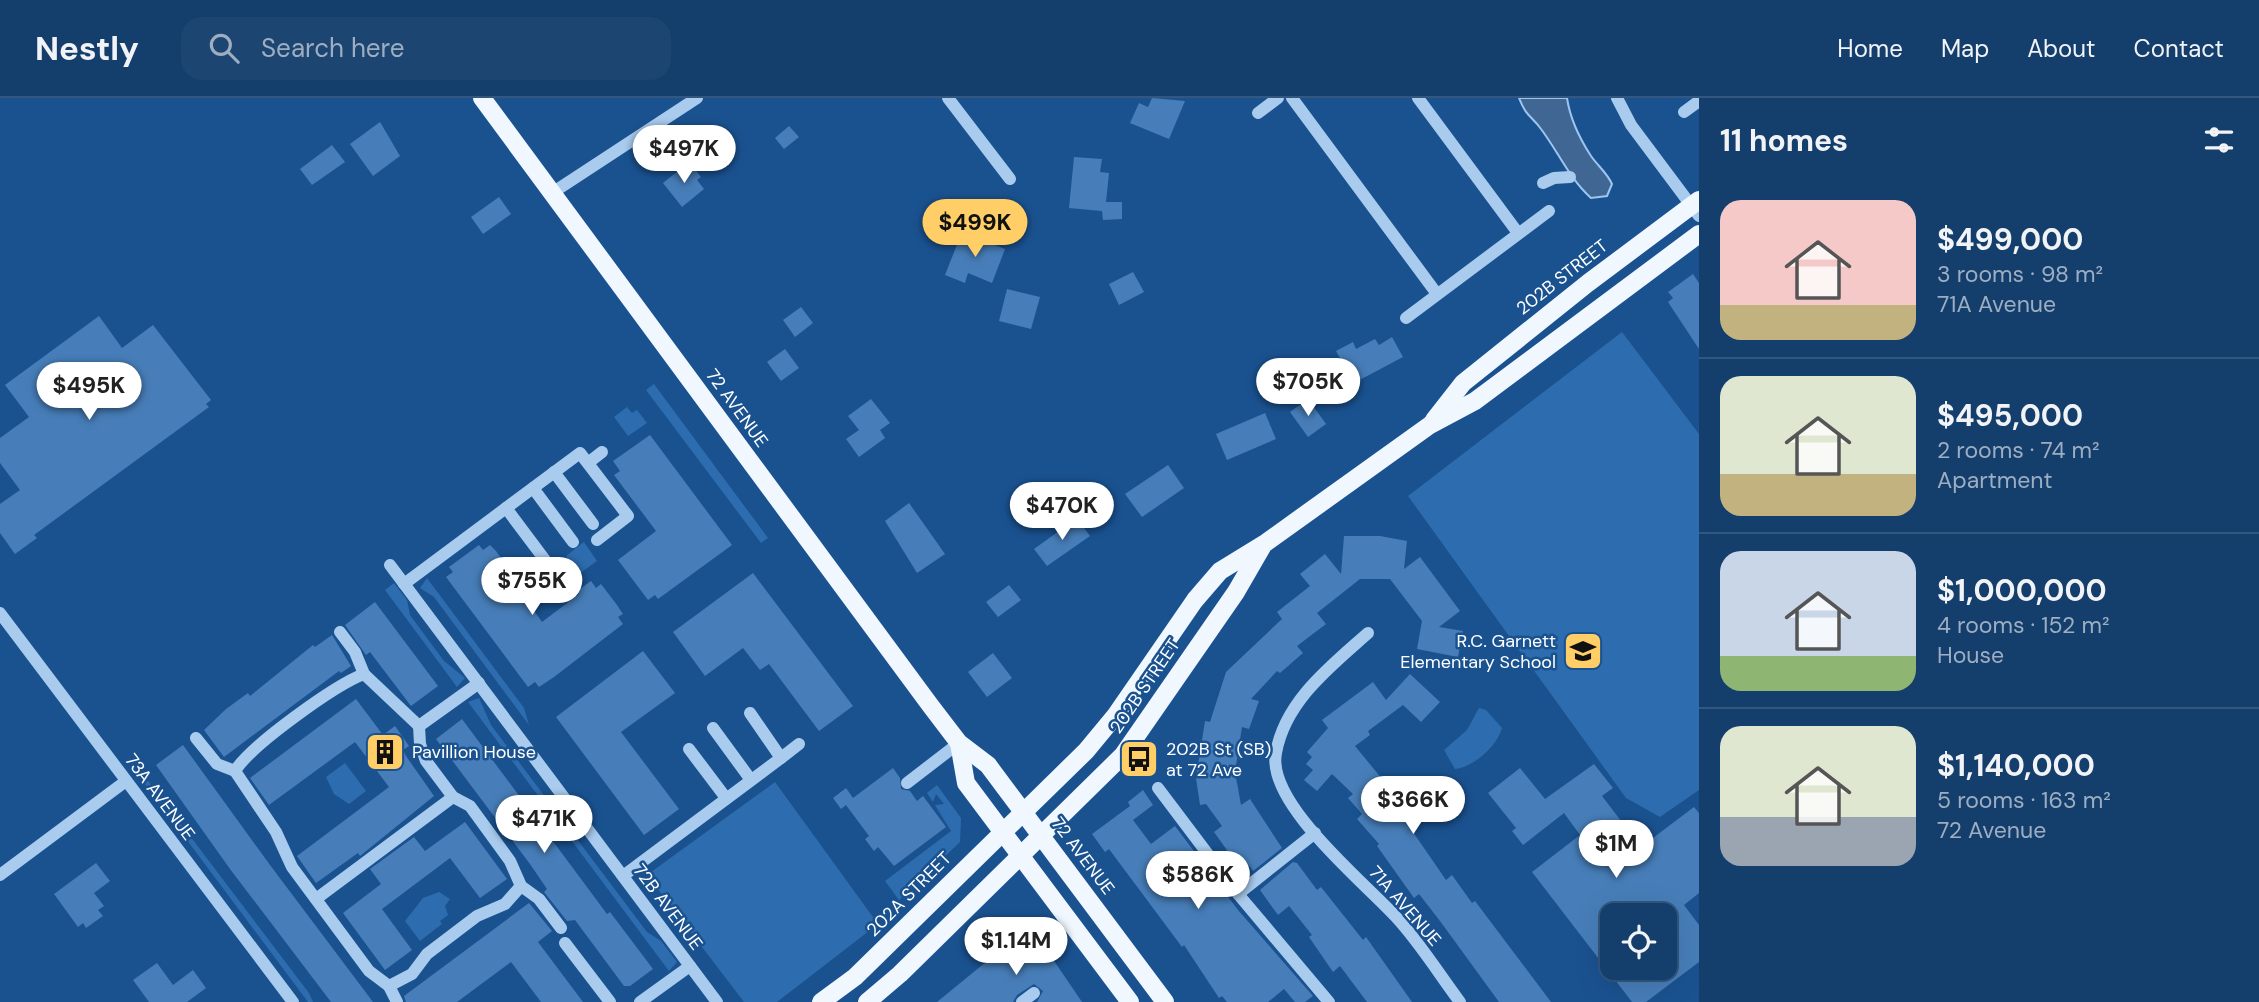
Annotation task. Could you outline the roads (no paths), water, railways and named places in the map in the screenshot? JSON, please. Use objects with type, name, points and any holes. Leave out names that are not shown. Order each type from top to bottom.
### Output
[{"type":"main road","name":"72 AVENUE","points":[[482,98],[960,743],[988,765],[1166,1002]]},
{"type":"main road","name":"202B STREET","points":[[1430,425],[1463,383],[1696,207]]},
{"type":"main road","name":"202B STREET","points":[[1023,812],[1086,751],[1115,716],[1195,600],[1220,570],[1264,544],[1430,425],[1475,401],[1699,234]]},
{"type":"main road","name":"202B STREET","points":[[1042,836],[1097,783],[1143,729],[1236,592],[1264,544]]},
{"type":"main road","name":"72 AVENUE","points":[[960,743],[966,783],[1130,1002]]},
{"type":"main road","name":"202A STREET","points":[[821,1002],[855,977],[1023,812]]},
{"type":"main road","points":[[867,1002],[1042,836]]},
{"type":"street","points":[[552,193],[697,98]]},
{"type":"street","points":[[948,98],[1010,179]]},
{"type":"street","points":[[1258,113],[1278,98]]},
{"type":"street","points":[[1292,98],[1437,294]]},
{"type":"street","points":[[1418,98],[1518,233]]},
{"type":"street","points":[[1617,98],[1631,125],[1696,207]]},
{"type":"street","points":[[1684,112],[1699,101]]},
{"type":"street","points":[[1543,183],[1554,178],[1570,177]]},
{"type":"street","points":[[1406,318],[1549,211]]},
{"type":"street","points":[[588,463],[602,452]]},
{"type":"street","points":[[404,584],[580,453],[628,516],[597,540]]},
{"type":"street","points":[[554,472],[593,524]]},
{"type":"street","points":[[533,488],[573,542]]},
{"type":"street","points":[[506,508],[545,560]]},
{"type":"street","name":"72B AVENUE","points":[[390,565],[717,1002]]},
{"type":"street","name":"73A AVENUE","points":[[0,613],[293,1002]]},
{"type":"street","points":[[340,632],[355,653],[364,674],[419,726],[422,753],[453,797],[474,813],[510,861],[521,886],[539,899],[561,928]]},
{"type":"street","name":"71A AVENUE","points":[[1368,633],[1294,705],[1275,755],[1278,782],[1315,833],[1398,919],[1460,1002]]},
{"type":"street","points":[[235,771],[247,755],[343,683],[364,674]]},
{"type":"street","points":[[419,726],[479,683]]},
{"type":"street","points":[[750,713],[781,758]]},
{"type":"street","points":[[713,728],[751,780]]},
{"type":"street","points":[[196,738],[216,764],[235,771],[276,831],[292,867],[369,971],[388,986],[397,1002]]},
{"type":"street","points":[[906,783],[960,743]]},
{"type":"street","points":[[623,876],[799,744]]},
{"type":"street","points":[[689,749],[726,798]]},
{"type":"street","points":[[0,875],[126,781]]},
{"type":"street","points":[[1158,788],[1238,894],[1329,1002]]},
{"type":"street","points":[[316,899],[453,797]]},
{"type":"street","points":[[1238,894],[1315,833]]},
{"type":"street","points":[[388,986],[412,974],[427,954],[477,916],[505,904],[521,886]]},
{"type":"street","points":[[565,943],[610,1002]]},
{"type":"street","points":[[640,1002],[690,966]]},
{"type":"street","points":[[1022,1002],[1034,993]]},
{"type":"place","name":"R.C. Garnett Elementary School","points":[[1583,651]]},
{"type":"place","name":"Pavillion House","points":[[385,752]]},
{"type":"place","name":"202B St (SB) at 72 Ave","points":[[1139,759]]}]
